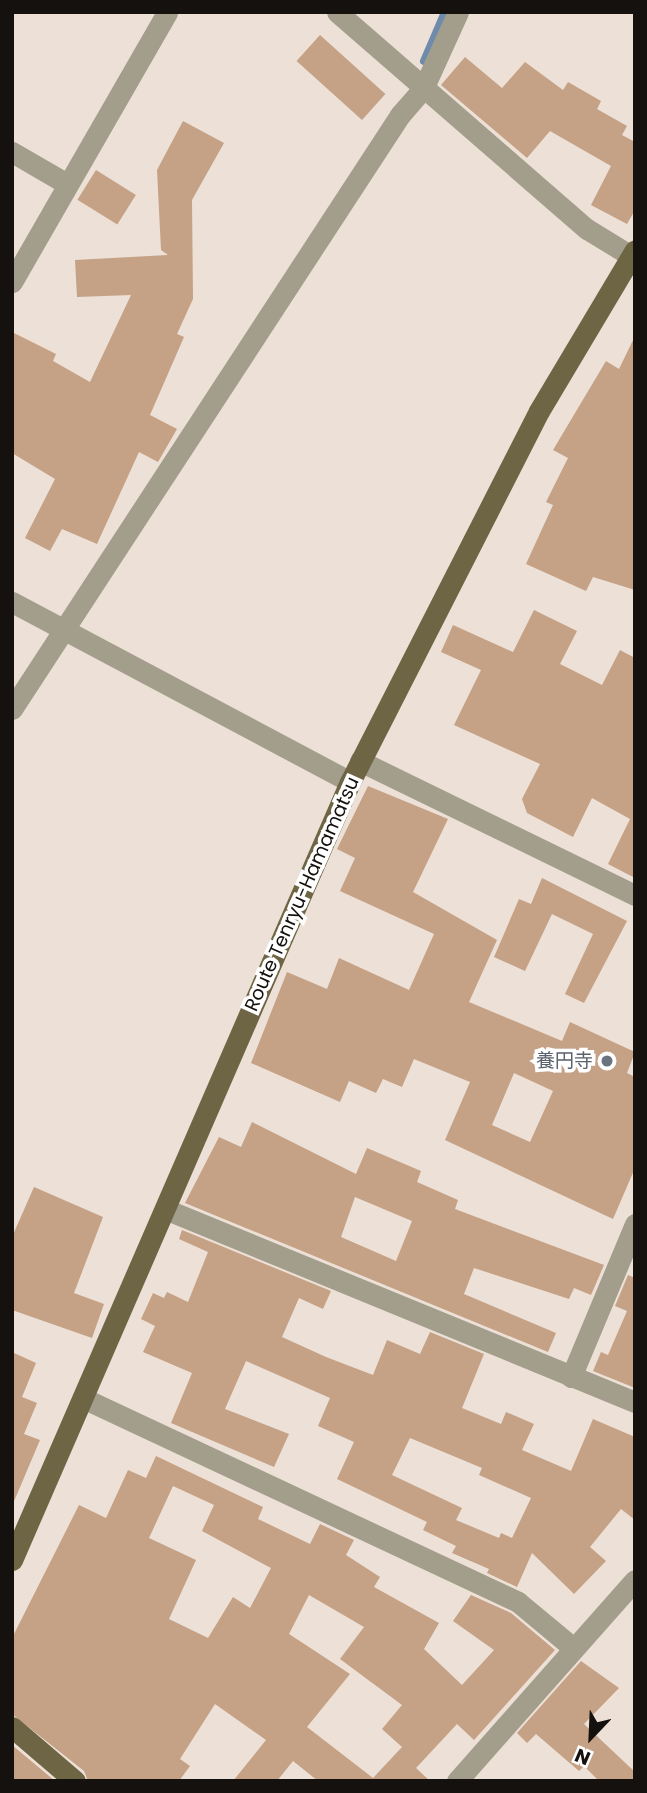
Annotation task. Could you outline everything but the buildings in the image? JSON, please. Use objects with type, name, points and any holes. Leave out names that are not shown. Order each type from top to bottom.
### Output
[{"type":"main road","name":"Route Tenryu-Hamamatsu","points":[[12,1560],[85,1399],[350,782],[539,411],[633,254]]},
{"type":"main road","points":[[12,1727],[75,1781]]},
{"type":"street","points":[[12,282],[167,12]]},
{"type":"street","points":[[337,12],[587,229],[633,254]]},
{"type":"street","points":[[12,709],[400,115],[424,87],[458,12]]},
{"type":"street","points":[[12,152],[67,184]]},
{"type":"street","points":[[12,602],[61,631],[350,782]]},
{"type":"street","points":[[360,761],[635,895]]},
{"type":"street","points":[[165,1209],[635,1402]]},
{"type":"street","points":[[571,1377],[635,1224]]},
{"type":"street","points":[[85,1399],[518,1602],[571,1646]]},
{"type":"street","points":[[457,1781],[571,1646],[635,1580]]},
{"type":"waterway","points":[[424,61],[445,12]]},
{"type":"place","name":"養円寺","points":[[607,1061]]}]
